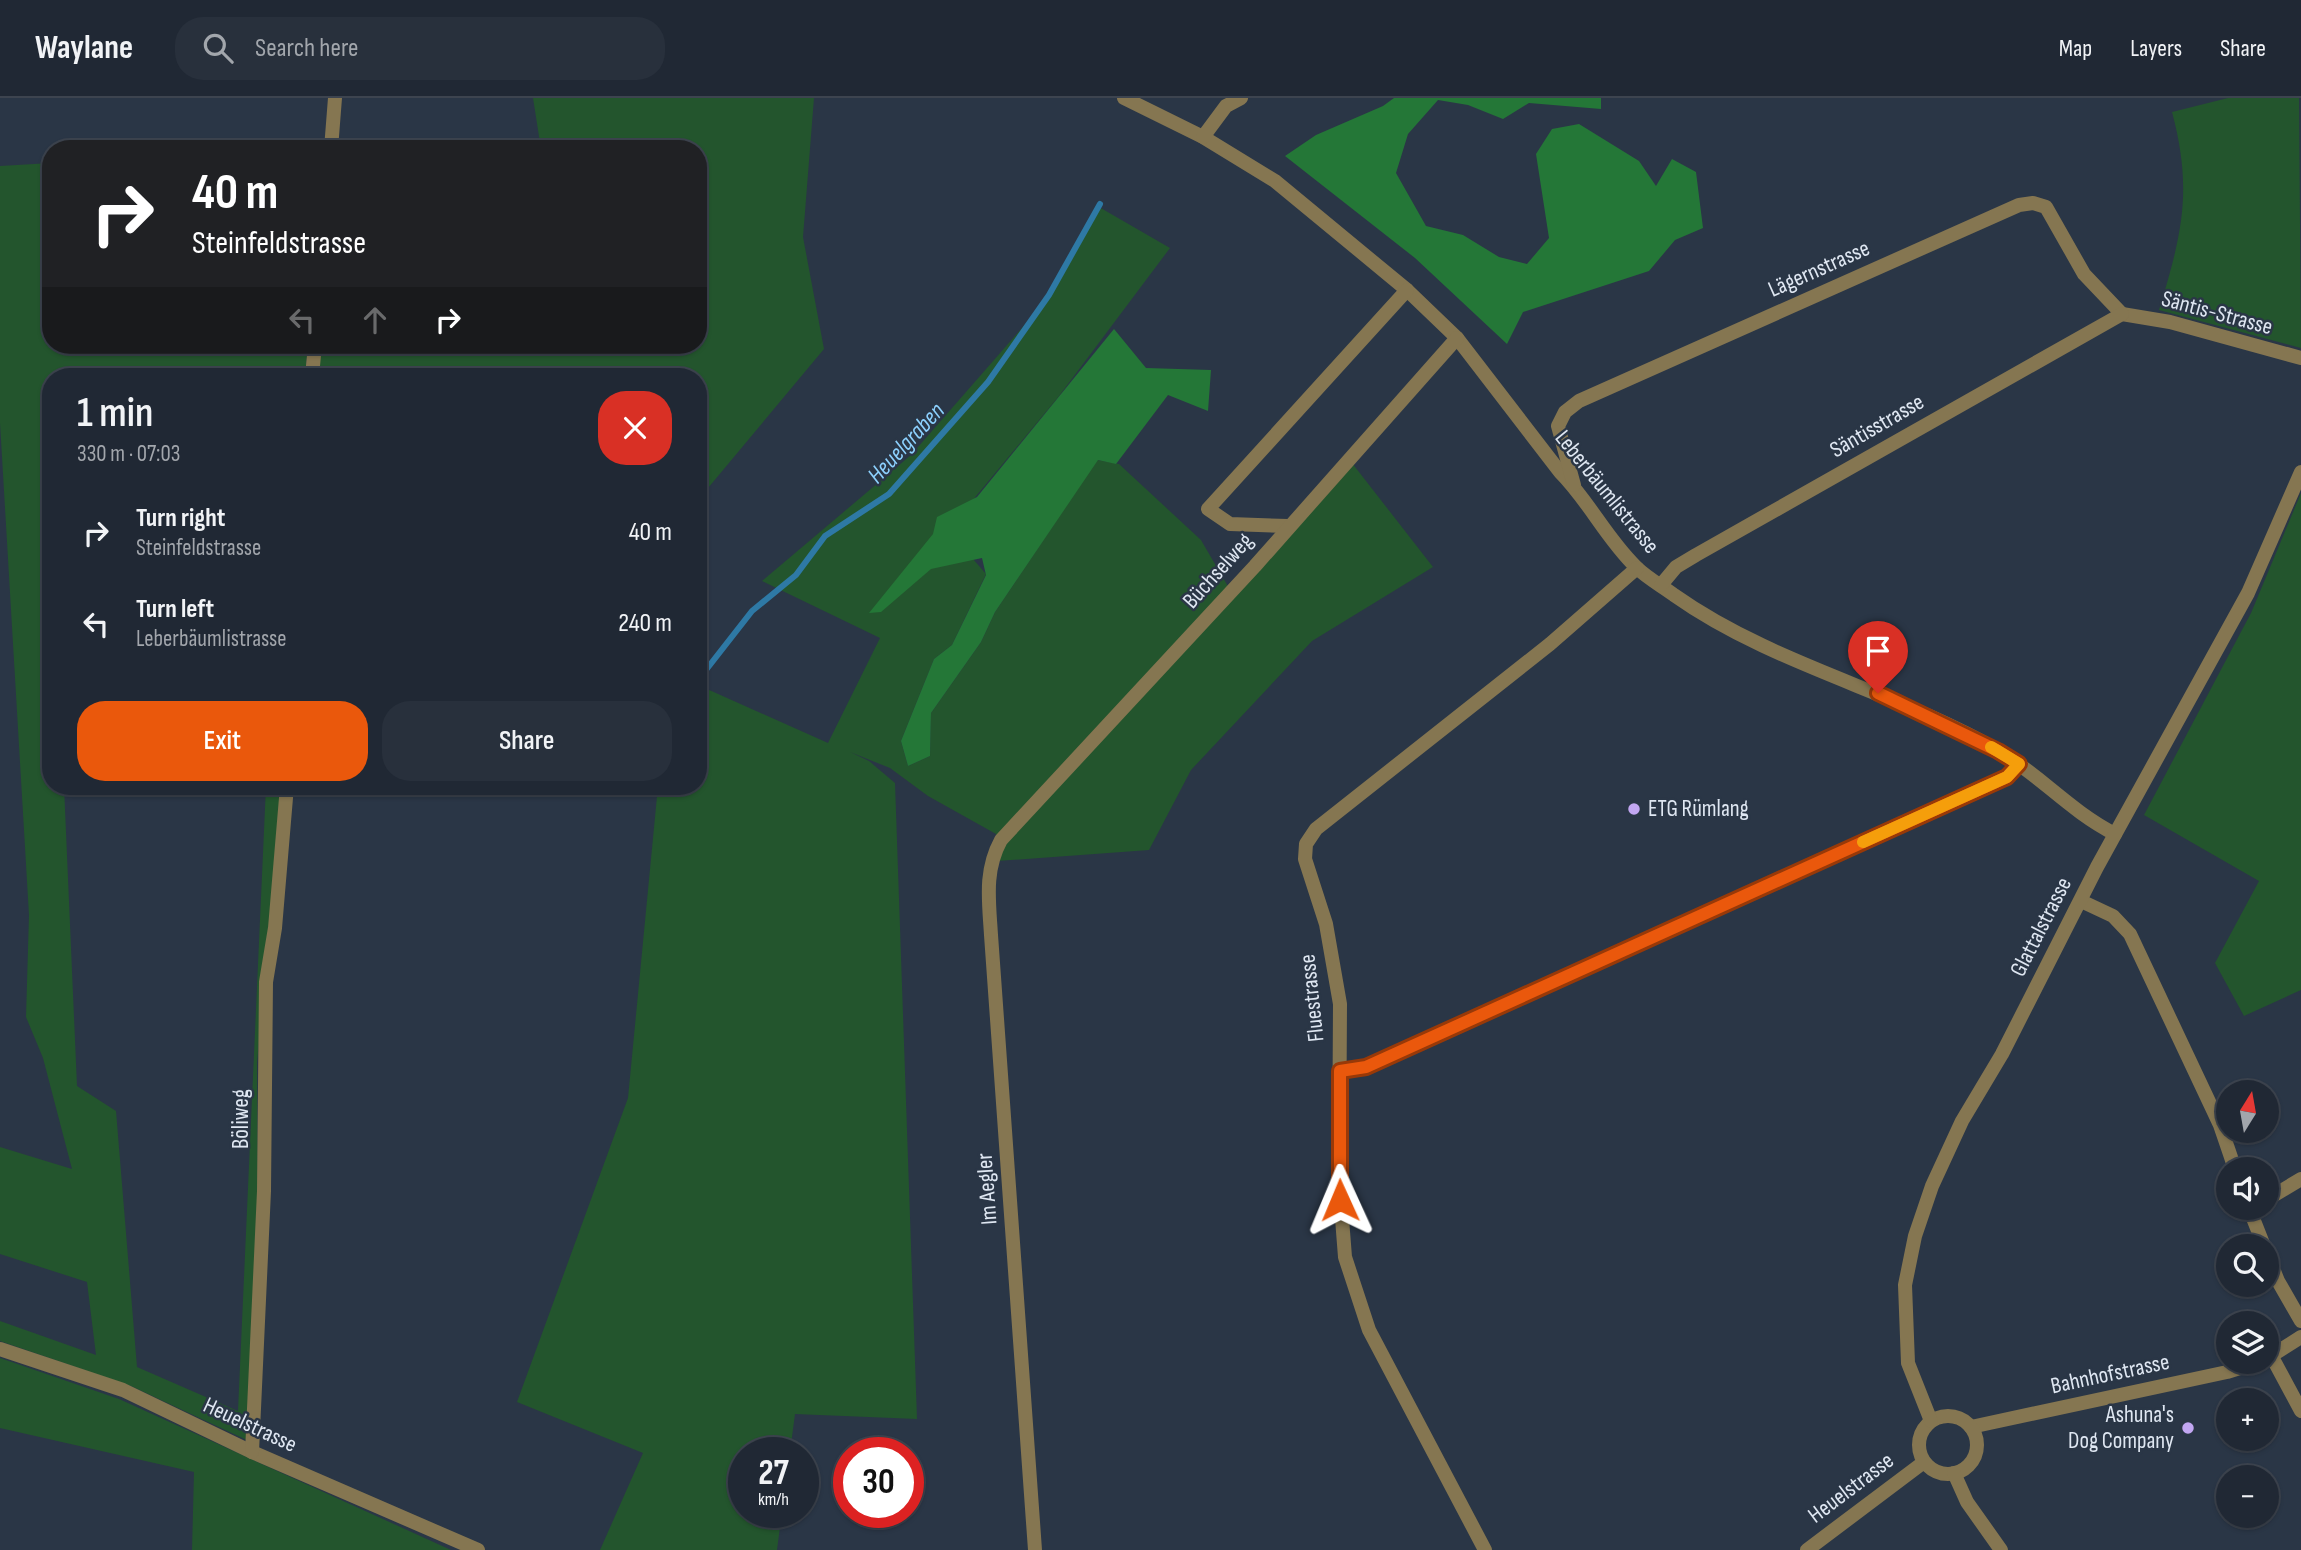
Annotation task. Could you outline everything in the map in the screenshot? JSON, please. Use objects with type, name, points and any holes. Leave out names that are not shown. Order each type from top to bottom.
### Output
[{"type":"street","points":[[332,140],[335,98]]},
{"type":"street","name":"Leberbäumlistrasse","points":[[1124,98],[1203,137],[1275,181],[1407,290],[1457,338],[1560,472],[1575,487],[1599,525],[1637,568],[1711,621],[1752,642],[1903,704],[2019,764],[2079,815],[2115,834]]},
{"type":"street","points":[[1203,137],[1226,106],[1241,98]]},
{"type":"street","name":"Lägernstrasse","points":[[1575,487],[1558,426],[1565,412],[1578,401],[2019,205],[2034,203],[2046,207],[2084,274],[2122,314]]},
{"type":"street","points":[[1288,526],[1230,524],[1208,509],[1407,290]]},
{"type":"street","name":"Säntis-Strasse","points":[[2122,314],[2171,322],[2301,358]]},
{"type":"street","name":"Säntisstrasse","points":[[1661,585],[1675,567],[2122,314]]},
{"type":"street","name":"Büchselweg","points":[[1010,831],[1255,566],[1457,338]]},
{"type":"street","name":"Glattalstrasse","points":[[1931,1421],[1908,1363],[1905,1285],[1915,1236],[1932,1186],[1962,1121],[2003,1054],[2115,834],[2248,593],[2301,472]]},
{"type":"street","name":"Fluestrasse","points":[[1485,1550],[1369,1330],[1357,1302],[1345,1257],[1340,1221],[1340,1004],[1334,961],[1305,859],[1306,844],[1316,829],[1568,629],[1637,568]]},
{"type":"street","points":[[1340,1071],[1366,1067],[2007,777],[2019,764]]},
{"type":"street","name":"Böliweg","points":[[252,1452],[264,1191],[266,982],[275,928],[286,795]]},
{"type":"street","name":"Im Aegler","points":[[1010,831],[993,856],[988,882],[1035,1550]]},
{"type":"street","points":[[2081,901],[2113,916],[2130,934],[2220,1126],[2231,1157]]},
{"type":"street","points":[[2279,1192],[2301,1179]]},
{"type":"street","points":[[2279,1282],[2301,1321]]},
{"type":"street","name":"Bahnhofstrasse","points":[[2279,1351],[2301,1337]]},
{"type":"street","name":"Heuelstrasse","points":[[0,1349],[123,1390],[252,1452],[478,1550]]},
{"type":"street","name":"Bahnhofstrasse","points":[[1971,1427],[2218,1374]]},
{"type":"street","points":[[2276,1374],[2301,1412]]},
{"type":"street","points":[[1955,1417],[1971,1427],[1975,1436],[1975,1454],[1966,1468],[1954,1473],[1939,1473],[1924,1462],[1919,1440],[1931,1421],[1955,1417]]},
{"type":"street","name":"Heuelstrasse","points":[[1807,1550],[1924,1462]]},
{"type":"street","points":[[1954,1473],[1967,1502],[2001,1550]]},
{"type":"green space","points":[[533,98],[814,98],[803,237],[824,349],[707,489],[707,368],[319,368],[320,354],[707,354],[707,140],[540,140]]},
{"type":"green space","points":[[1394,98],[1601,98],[1601,109],[1529,103],[1503,119],[1468,105],[1438,100],[1408,134],[1396,173],[1426,226],[1463,235],[1499,257],[1527,264],[1549,238],[1536,154],[1552,129],[1579,124],[1639,161],[1656,186],[1672,159],[1696,172],[1703,228],[1675,240],[1649,271],[1523,312],[1507,344],[1415,258],[1285,156],[1316,135],[1383,106]]},
{"type":"green space","points":[[2228,98],[2299,98],[2301,348],[2159,310],[2174,258],[2182,212],[2182,166],[2172,112]]},
{"type":"green space","points":[[42,164],[42,354],[307,354],[306,368],[42,368],[42,795],[64,795],[77,1086],[116,1111],[137,1367],[238,1411],[266,795],[280,795],[257,1063],[258,1204],[251,1442],[131,1386],[0,1341],[0,1321],[96,1355],[87,1282],[0,1254],[0,1147],[72,1169],[43,1058],[26,1017],[29,915],[0,423],[0,166]]},
{"type":"green space","points":[[1099,207],[1170,248],[1059,396],[948,530],[986,574],[952,645],[934,659],[901,741],[908,766],[930,756],[931,713],[981,642],[995,612],[1097,460],[1119,464],[1201,540],[1233,595],[1352,463],[1433,567],[1312,641],[1191,770],[1149,850],[997,861],[996,834],[928,796],[890,768],[850,752],[869,761],[895,783],[917,1419],[795,1414],[792,1437],[728,1437],[728,1528],[780,1528],[777,1550],[600,1550],[643,1453],[517,1402],[628,1098],[657,795],[707,795],[707,689],[828,743],[880,638],[762,581],[911,455],[1042,305]]},
{"type":"green space","points":[[1114,329],[1146,368],[1211,370],[1208,411],[1168,395],[1116,464],[1098,460],[995,612],[981,642],[931,713],[930,756],[908,766],[901,741],[934,659],[952,645],[986,575],[982,558],[931,569],[881,612],[869,613],[933,534],[937,517],[977,497]]},
{"type":"green space","points":[[2301,493],[2301,990],[2244,1016],[2215,963],[2259,881],[2144,815],[2251,613]]},
{"type":"green space","points":[[0,1358],[119,1399],[451,1550],[192,1550],[194,1472],[0,1428]]},
{"type":"waterway","name":"Heuelgraben","points":[[707,669],[752,611],[796,575],[825,536],[889,494],[988,382],[1049,295],[1100,204]]},
{"type":"slow traffic","points":[[1863,842],[2007,777],[2019,764],[1991,747]]},
{"type":"place","name":"ETG Rümlang","points":[[1634,809]]},
{"type":"place","name":"Ashuna's Dog Company","points":[[2188,1428]]},
{"type":"route","points":[[1340,1200],[1340,1071],[1366,1067],[2007,777],[2019,764],[1998,751],[1878,693]]}]
